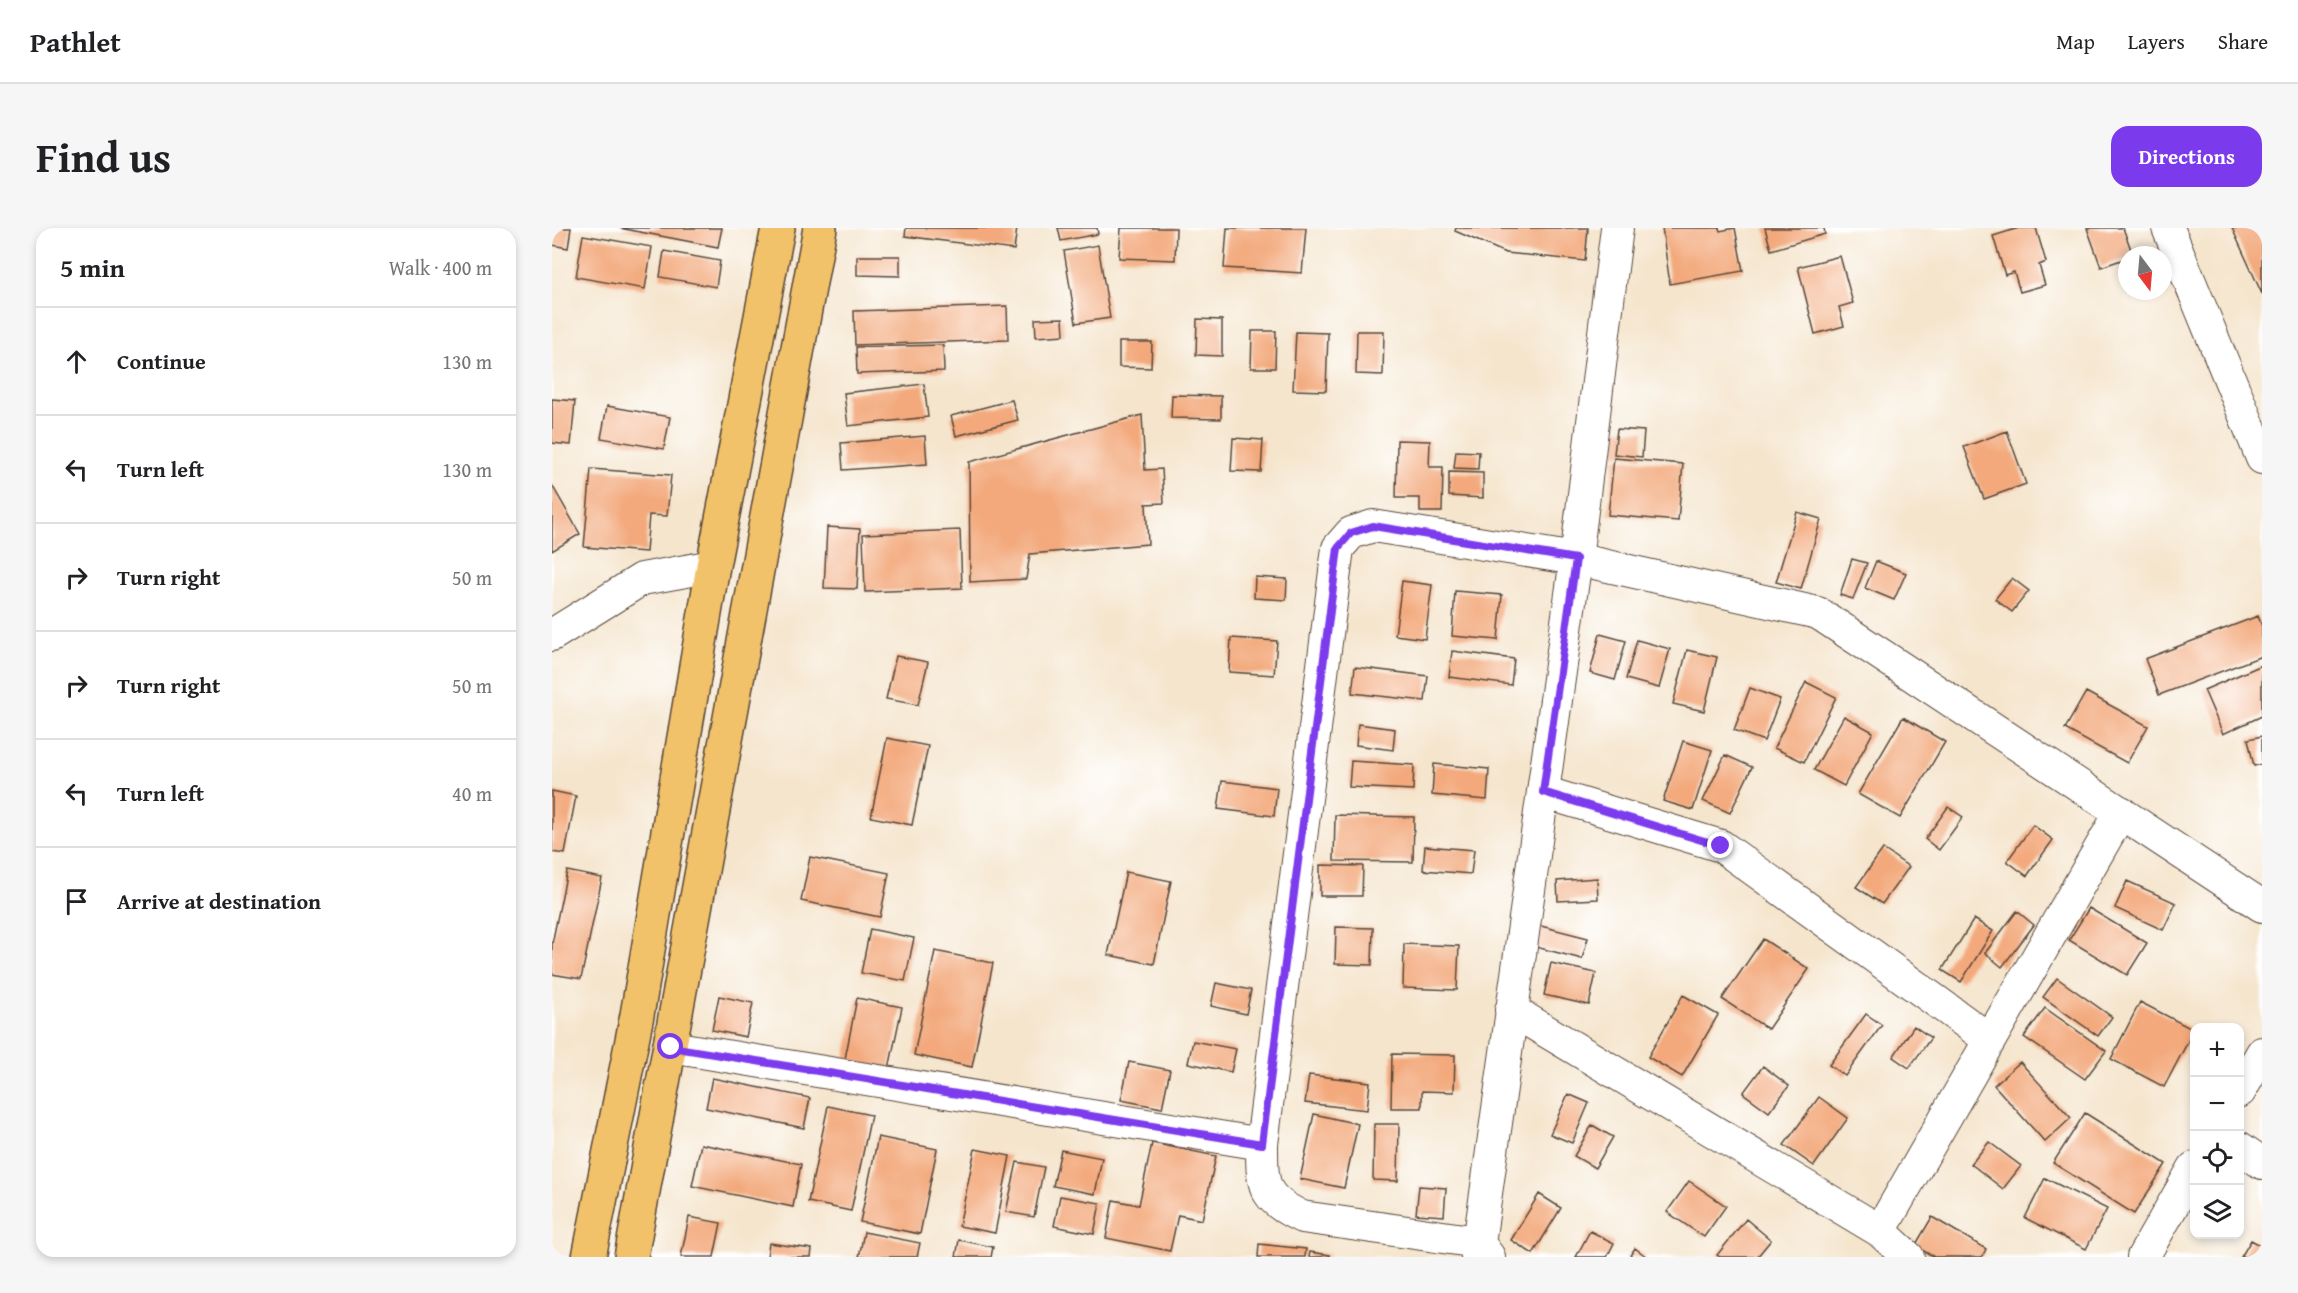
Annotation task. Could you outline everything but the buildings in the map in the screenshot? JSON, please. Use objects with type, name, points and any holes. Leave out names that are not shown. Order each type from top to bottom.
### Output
[{"type":"highway","points":[[589,1257],[636,1015],[712,566],[778,228]]},
{"type":"highway","points":[[631,1257],[820,228]]},
{"type":"street","points":[[1617,228],[1576,559],[1511,1010],[1481,1252],[1302,1217],[1277,1205],[1262,1178],[1262,1144],[1338,548],[1351,533],[1373,526],[1576,559],[1818,613],[2262,906]]},
{"type":"street","points":[[2168,228],[2262,458]]},
{"type":"street","points":[[552,635],[642,579],[712,566]]},
{"type":"street","points":[[1543,792],[1721,846],[1990,1040]]},
{"type":"street","points":[[1880,1231],[2121,812]]},
{"type":"street","points":[[1511,1010],[1880,1231],[1908,1257]]},
{"type":"street","points":[[671,1047],[1262,1144]]},
{"type":"street","points":[[2244,1084],[2262,1053]]},
{"type":"street","points":[[2244,1151],[2262,1163]]},
{"type":"street","points":[[2143,1257],[2190,1175]]},
{"type":"route","points":[[671,1047],[1262,1144],[1338,548],[1351,533],[1373,526],[1576,559],[1543,792],[1721,846]]}]
